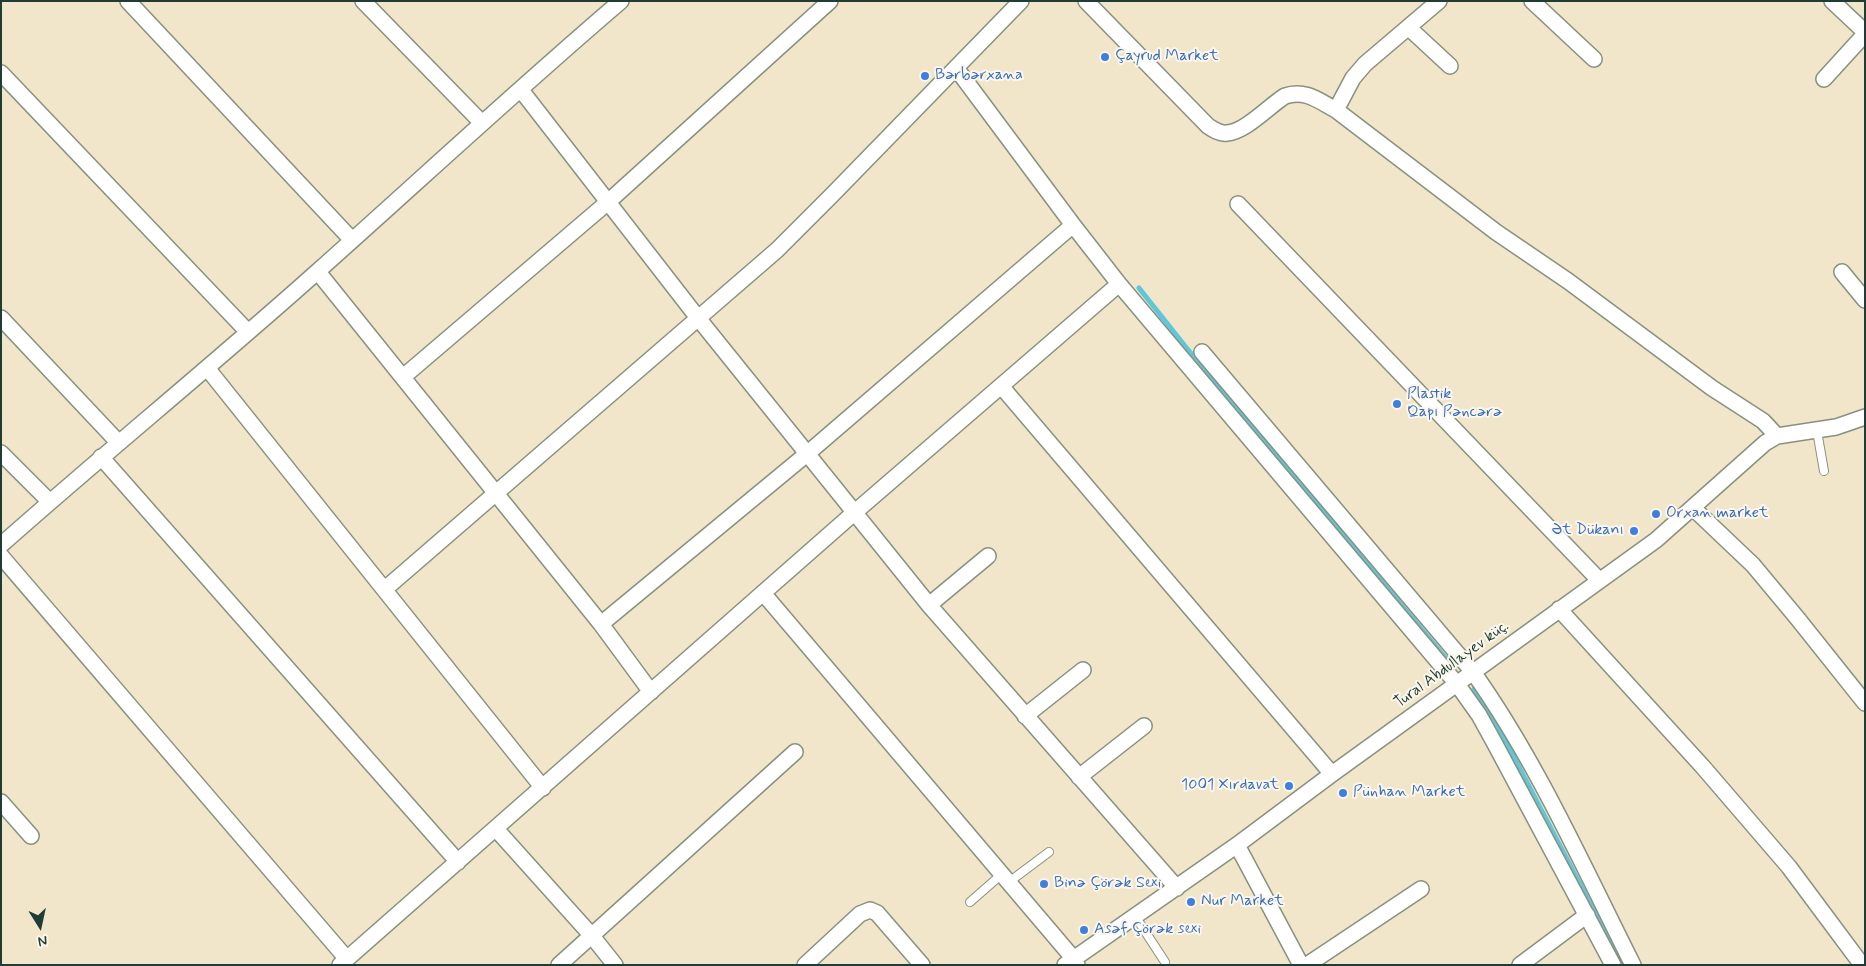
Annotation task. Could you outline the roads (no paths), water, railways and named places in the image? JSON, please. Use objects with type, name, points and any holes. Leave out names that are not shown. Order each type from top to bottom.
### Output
[{"type":"street","points":[[128,1],[352,240]]},
{"type":"street","points":[[363,1],[482,123]]},
{"type":"street","points":[[1,545],[118,442],[318,272],[521,90],[604,6],[622,1]]},
{"type":"street","points":[[403,377],[608,202],[830,1]]},
{"type":"street","points":[[385,590],[777,250],[1021,1]]},
{"type":"street","points":[[1086,1],[1208,126],[1218,132],[1237,131],[1285,96],[1293,93],[1308,96],[1336,110],[1496,232],[1568,281],[1712,388],[1764,421],[1777,436]]},
{"type":"street","points":[[1336,110],[1353,78],[1365,64],[1410,28],[1439,1]]},
{"type":"street","points":[[1532,1],[1594,59]]},
{"type":"street","points":[[1824,79],[1865,33],[1832,1]]},
{"type":"street","points":[[1410,28],[1450,66]]},
{"type":"street","points":[[956,68],[1073,225],[1120,284],[1457,684],[1479,715],[1613,965]]},
{"type":"street","points":[[1,73],[248,332]]},
{"type":"street","points":[[521,90],[698,318],[929,605],[1177,888]]},
{"type":"street","points":[[1238,204],[1599,580]]},
{"type":"street","points":[[601,624],[808,453],[1073,225]]},
{"type":"street","points":[[318,272],[601,624],[651,692]]},
{"type":"street","points":[[1842,272],[1865,300]]},
{"type":"street","points":[[1,556],[344,962],[856,512],[1120,284]]},
{"type":"street","points":[[1,318],[118,442]]},
{"type":"street","points":[[1202,352],[1473,672],[1499,709],[1547,794],[1632,965]]},
{"type":"street","points":[[207,368],[543,788]]},
{"type":"street","points":[[1001,386],[1332,774]]},
{"type":"street","name":"Tural Abdullayev küç.","points":[[1072,963],[1656,540],[1765,443],[1777,436],[1794,432],[1817,431],[1865,417]]},
{"type":"street","points":[[1,453],[50,502]]},
{"type":"street","points":[[101,457],[458,862]]},
{"type":"street","points":[[1693,508],[1753,565],[1865,703]]},
{"type":"street","points":[[929,605],[988,556]]},
{"type":"street","points":[[763,594],[1005,878],[1072,963]]},
{"type":"street","points":[[1559,609],[1703,767],[1789,867],[1862,965]]},
{"type":"street","points":[[1025,716],[1083,670]]},
{"type":"street","points":[[1079,777],[1144,726]]},
{"type":"street","points":[[559,965],[795,752]]},
{"type":"street","points":[[1,802],[31,836]]},
{"type":"street","points":[[496,829],[592,936],[615,965]]},
{"type":"street","points":[[1237,845],[1301,965]]},
{"type":"street","points":[[1307,965],[1421,890]]},
{"type":"street","points":[[805,965],[860,914],[870,910],[876,913],[922,965]]},
{"type":"street","points":[[1520,965],[1587,915]]},
{"type":"lane","points":[[1817,431],[1824,471]]},
{"type":"lane","points":[[970,902],[1005,878],[1049,852]]},
{"type":"lane","points":[[1135,916],[1165,962]]},
{"type":"waterway","points":[[1139,288],[1185,346],[1454,668]]},
{"type":"waterway","points":[[1474,689],[1508,746],[1622,965]]},
{"type":"place","name":"Çayrud Market","points":[[1105,57]]},
{"type":"place","name":"Bərbərxana","points":[[925,76]]},
{"type":"place","name":"Plastik Qapı Pəncərə","points":[[1397,404]]},
{"type":"place","name":"Orxan market","points":[[1656,514]]},
{"type":"place","name":"Ət Dükanı","points":[[1634,531]]},
{"type":"place","name":"1001 Xırdavat","points":[[1289,786]]},
{"type":"place","name":"Pünhan Market","points":[[1343,793]]},
{"type":"place","name":"Binə Çörək Sexi","points":[[1044,884]]},
{"type":"place","name":"Nur Market","points":[[1191,902]]},
{"type":"place","name":"Asəf Çörək sexi","points":[[1084,930]]}]
